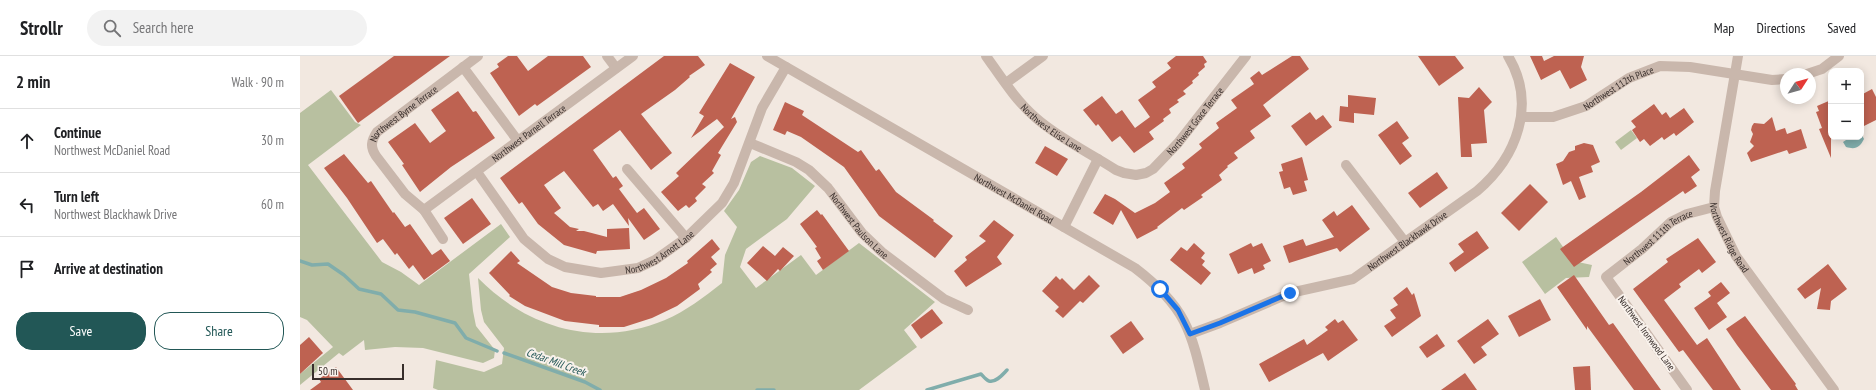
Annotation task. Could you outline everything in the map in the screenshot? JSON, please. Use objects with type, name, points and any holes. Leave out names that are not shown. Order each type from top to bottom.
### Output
[{"type":"street","name":"Northwest Byrne Terrace","points":[[443,239],[424,210],[405,194],[376,156],[372,150],[371,143],[377,132],[478,56]]},
{"type":"street","points":[[607,56],[616,68]]},
{"type":"street","name":"Northwest Parnell Terrace","points":[[424,210],[633,56]]},
{"type":"street","name":"Northwest McDaniel Road","points":[[767,56],[1124,261],[1148,278],[1170,298],[1184,321],[1190,334],[1205,390]]},
{"type":"street","name":"Northwest Elise Lane","points":[[986,56],[1022,105],[1036,118],[1120,172],[1136,175]]},
{"type":"street","points":[[1006,83],[1043,56]]},
{"type":"street","name":"Northwest Grace Terrace","points":[[1136,175],[1151,170],[1174,147],[1246,56]]},
{"type":"street","name":"Northwest Blackhawk Drive","points":[[1190,334],[1220,323],[1290,293],[1353,279],[1492,179],[1511,150],[1522,117],[1518,77],[1508,56]]},
{"type":"street","name":"Northwest Ridge Road","points":[[1738,56],[1715,191],[1714,207],[1722,230],[1736,256],[1834,390]]},
{"type":"street","points":[[1816,71],[1822,69],[1839,56]]},
{"type":"street","name":"Northwest 112th Place","points":[[1522,117],[1553,117],[1586,106],[1629,78],[1660,66],[1690,67],[1735,75],[1772,80],[1780,79]]},
{"type":"street","points":[[463,67],[518,141]]},
{"type":"street","name":"Northwest Arnott Lane","points":[[477,172],[524,239],[548,259],[565,267],[601,273],[638,268],[655,260],[686,238],[722,203],[734,183],[762,108],[786,67]]},
{"type":"street","name":"Northwest Paulson Lane","points":[[750,143],[796,162],[809,170],[828,188],[862,233],[884,253],[944,299],[968,310]]},
{"type":"street","points":[[1064,227],[1098,158]]},
{"type":"street","points":[[1346,165],[1405,242]]},
{"type":"street","points":[[626,170],[686,238]]},
{"type":"street","name":"Northwest 111th Terrace","points":[[1606,277],[1642,249],[1671,222],[1687,214],[1714,207]]},
{"type":"street","name":"Northwest Ironwood Lane","points":[[1606,277],[1687,390]]},
{"type":"green space","points":[[331,90],[355,122],[361,125],[308,165],[382,262],[401,272],[419,285],[501,224],[510,237],[469,274],[476,326],[495,350],[494,358],[483,363],[423,348],[395,347],[365,350],[364,340],[343,356],[339,353],[300,385],[300,374],[333,347],[307,320],[300,317],[300,113]]},
{"type":"green space","points":[[1631,130],[1637,138],[1621,150],[1615,142]]},
{"type":"green space","points":[[760,156],[792,168],[815,186],[787,219],[746,249],[740,267],[756,288],[801,255],[816,275],[859,243],[935,302],[904,330],[917,347],[859,390],[438,390],[433,388],[436,360],[484,372],[502,364],[504,348],[484,322],[481,310],[478,278],[498,296],[519,310],[541,321],[565,329],[590,332],[615,332],[640,328],[665,320],[688,308],[722,283],[725,255],[737,227],[724,211],[739,190],[751,162]]},
{"type":"green space","points":[[1556,237],[1573,261],[1592,265],[1589,277],[1566,278],[1545,294],[1522,262]]},
{"type":"water","points":[[1846,140],[1863,140],[1859,146],[1855,148],[1846,147],[1843,142]]},
{"type":"building","points":[[394,56],[450,56],[358,123],[339,96]]},
{"type":"building","points":[[508,56],[517,56],[528,71],[548,56],[583,56],[591,67],[537,106],[535,104],[519,116],[490,73],[499,67],[497,64]]},
{"type":"building","points":[[664,56],[698,56],[705,65],[689,76],[690,77],[675,90],[641,114],[672,153],[651,170],[620,130],[593,150],[613,178],[616,176],[623,186],[619,189],[637,213],[644,208],[660,229],[644,240],[628,218],[629,226],[613,204],[603,211],[598,204],[593,207],[564,171],[544,185],[561,208],[554,213],[570,227],[579,229],[576,231],[584,231],[607,237],[607,229],[629,228],[630,249],[597,251],[596,254],[564,245],[538,224],[522,202],[519,204],[500,178]]},
{"type":"building","points":[[1176,56],[1203,56],[1207,62],[1204,64],[1205,67],[1198,73],[1199,75],[1192,81],[1193,83],[1183,91],[1186,94],[1177,100],[1179,102],[1169,109],[1171,113],[1163,119],[1164,121],[1149,132],[1154,139],[1134,153],[1120,136],[1112,142],[1098,124],[1096,126],[1083,110],[1102,96],[1116,114],[1122,110],[1135,128],[1150,117],[1138,100],[1156,87],[1152,82],[1171,68],[1167,63]]},
{"type":"building","points":[[1292,56],[1300,56],[1309,69],[1263,105],[1271,116],[1250,131],[1255,138],[1234,153],[1238,158],[1227,166],[1228,167],[1219,175],[1222,180],[1201,195],[1203,197],[1184,210],[1182,208],[1157,227],[1158,228],[1137,239],[1121,210],[1113,225],[1093,213],[1105,194],[1135,213],[1155,203],[1170,192],[1164,183],[1185,168],[1182,164],[1202,148],[1199,144],[1219,128],[1216,123],[1237,108],[1231,100],[1254,84],[1250,78],[1259,71],[1262,75]]},
{"type":"building","points":[[1418,56],[1455,56],[1464,68],[1439,86]]},
{"type":"building","points":[[1530,56],[1542,56],[1544,61],[1554,56],[1584,56],[1581,67],[1587,80],[1570,89],[1560,70],[1541,80]]},
{"type":"building","points":[[730,63],[755,77],[731,119],[735,117],[737,122],[718,153],[721,155],[712,171],[714,173],[702,184],[706,187],[695,198],[697,201],[689,208],[686,205],[678,211],[661,192],[679,176],[676,173],[724,127],[717,119],[691,138],[704,116],[699,113]]},
{"type":"building","points":[[1479,87],[1492,102],[1484,110],[1487,143],[1471,144],[1472,157],[1461,157],[1458,97],[1469,98]]},
{"type":"building","points":[[1872,89],[1876,97],[1876,120],[1864,126],[1864,104],[1864,93]]},
{"type":"building","points":[[458,91],[473,112],[476,111],[495,138],[451,167],[420,192],[402,165],[404,164],[388,142],[415,123],[430,143],[446,131],[431,110]]},
{"type":"building","points":[[1348,95],[1376,98],[1374,115],[1354,113],[1354,123],[1339,121],[1340,106],[1348,107]]},
{"type":"building","points":[[1828,101],[1828,140],[1831,140],[1831,158],[1819,129],[1822,128],[1816,112],[1819,111],[1817,106]]},
{"type":"building","points":[[785,102],[804,111],[802,115],[858,152],[861,150],[876,171],[879,169],[896,192],[953,236],[935,258],[879,216],[844,167],[801,137],[787,131],[785,135],[773,130]]},
{"type":"building","points":[[1654,104],[1662,115],[1666,112],[1670,118],[1684,108],[1694,122],[1676,136],[1674,133],[1664,140],[1662,137],[1650,146],[1644,139],[1640,142],[1632,130],[1636,127],[1631,121]]},
{"type":"building","points":[[1310,112],[1316,120],[1323,115],[1332,127],[1306,146],[1291,126]]},
{"type":"building","points":[[1772,117],[1776,131],[1785,128],[1787,134],[1801,129],[1807,148],[1789,154],[1787,150],[1751,162],[1747,153],[1754,146],[1750,142],[1753,134],[1751,130],[1752,126],[1754,123],[1764,124]]},
{"type":"building","points":[[1397,121],[1409,138],[1402,143],[1412,156],[1400,165],[1378,135]]},
{"type":"building","points":[[1584,143],[1593,145],[1600,162],[1591,166],[1593,172],[1579,177],[1586,197],[1579,200],[1571,181],[1563,185],[1556,164],[1563,161],[1569,152],[1575,150],[1575,146]]},
{"type":"building","points":[[1045,146],[1068,159],[1057,176],[1035,163]]},
{"type":"building","points":[[344,154],[368,183],[371,181],[393,213],[394,212],[405,227],[410,224],[432,255],[441,249],[450,261],[424,280],[413,265],[409,269],[397,253],[395,255],[383,239],[377,243],[347,198],[324,168]]},
{"type":"building","points":[[1689,155],[1700,170],[1691,177],[1697,186],[1685,194],[1683,191],[1574,267],[1560,249],[1641,192]]},
{"type":"building","points":[[1302,157],[1308,180],[1304,181],[1307,191],[1293,195],[1290,187],[1284,189],[1279,172],[1283,171],[1281,164]]},
{"type":"building","points":[[1437,172],[1448,188],[1420,208],[1408,193]]},
{"type":"building","points":[[1530,184],[1548,202],[1519,231],[1501,213]]},
{"type":"building","points":[[472,198],[491,224],[463,244],[444,218]]},
{"type":"building","points":[[1352,205],[1370,229],[1340,252],[1337,248],[1289,263],[1283,246],[1303,239],[1306,246],[1334,237],[1322,220],[1334,211],[1337,216]]},
{"type":"building","points":[[817,210],[821,215],[822,214],[849,251],[823,270],[817,261],[821,258],[815,248],[817,247],[800,224]]},
{"type":"building","points":[[994,220],[1014,235],[997,257],[1002,264],[966,287],[954,271],[967,260],[965,257],[986,241],[979,236]]},
{"type":"building","points":[[1477,231],[1489,248],[1455,272],[1449,263],[1464,252],[1458,244]]},
{"type":"building","points":[[1698,238],[1716,262],[1702,273],[1699,269],[1679,284],[1681,287],[1664,300],[1697,345],[1707,338],[1741,390],[1713,390],[1683,350],[1679,352],[1633,289],[1668,262],[1666,259]]},
{"type":"building","points":[[712,239],[720,249],[711,257],[717,264],[710,270],[712,272],[698,284],[700,289],[677,306],[652,318],[624,327],[599,327],[599,325],[565,321],[525,306],[509,296],[510,295],[489,273],[511,251],[520,261],[517,263],[552,287],[571,293],[596,297],[620,297],[641,290],[666,278],[688,263],[687,261]]},
{"type":"building","points":[[1194,243],[1205,253],[1201,258],[1205,261],[1202,265],[1211,273],[1201,285],[1170,260],[1181,247],[1187,251]]},
{"type":"building","points":[[1251,243],[1253,247],[1262,243],[1271,261],[1263,265],[1265,269],[1254,274],[1252,268],[1238,274],[1229,254]]},
{"type":"building","points":[[763,246],[775,256],[783,247],[794,256],[780,271],[778,269],[767,281],[747,263]]},
{"type":"building","points":[[1828,264],[1847,289],[1831,301],[1830,310],[1817,309],[1821,288],[1805,299],[1797,289]]},
{"type":"building","points":[[1089,275],[1100,286],[1083,303],[1080,301],[1063,318],[1055,311],[1059,307],[1042,291],[1056,276],[1060,280],[1062,278],[1074,290]]},
{"type":"building","points":[[1574,275],[1609,325],[1613,323],[1661,390],[1634,390],[1587,326],[1587,330],[1557,287]]},
{"type":"building","points":[[1721,282],[1730,293],[1717,303],[1727,317],[1709,330],[1694,308],[1711,296],[1708,292]]},
{"type":"building","points":[[1407,287],[1412,295],[1414,293],[1421,316],[1392,337],[1384,326],[1396,318],[1390,310],[1398,305],[1393,298]]},
{"type":"building","points":[[1540,299],[1551,320],[1519,337],[1508,316]]},
{"type":"building","points":[[932,309],[943,323],[921,339],[911,325]]},
{"type":"building","points":[[1745,316],[1796,384],[1795,385],[1798,390],[1771,390],[1737,345],[1726,329]]},
{"type":"building","points":[[1335,319],[1338,323],[1343,320],[1358,340],[1328,361],[1323,353],[1269,382],[1259,364],[1304,339],[1307,345],[1328,330],[1325,327]]},
{"type":"building","points":[[1488,319],[1499,334],[1481,347],[1487,355],[1474,364],[1457,341]]},
{"type":"building","points":[[1131,321],[1144,339],[1123,354],[1110,336]]},
{"type":"building","points":[[1437,334],[1445,346],[1427,358],[1419,347]]},
{"type":"building","points":[[309,337],[323,353],[300,374],[300,345]]},
{"type":"building","points":[[1590,366],[1591,390],[1575,390],[1573,367]]},
{"type":"building","points":[[336,367],[353,390],[310,390],[321,382],[319,379]]},
{"type":"building","points":[[1465,373],[1477,390],[1441,390]]},
{"type":"waterway","name":"Cedar Mill Creek","points":[[300,261],[312,265],[328,264],[344,275],[359,289],[381,294],[398,310],[415,312],[455,323],[466,338],[497,351]]},
{"type":"waterway","name":"Cedar Mill Creek","points":[[504,353],[585,382],[600,390]]},
{"type":"waterway","name":"Cedar Mill Creek","points":[[927,390],[981,374],[986,379],[994,381],[1007,370]]},
{"type":"waterway","name":"Cedar Mill Creek","points":[[757,390],[774,390]]},
{"type":"route","points":[[1160,289],[1170,298],[1190,334],[1220,323],[1290,293]]}]
